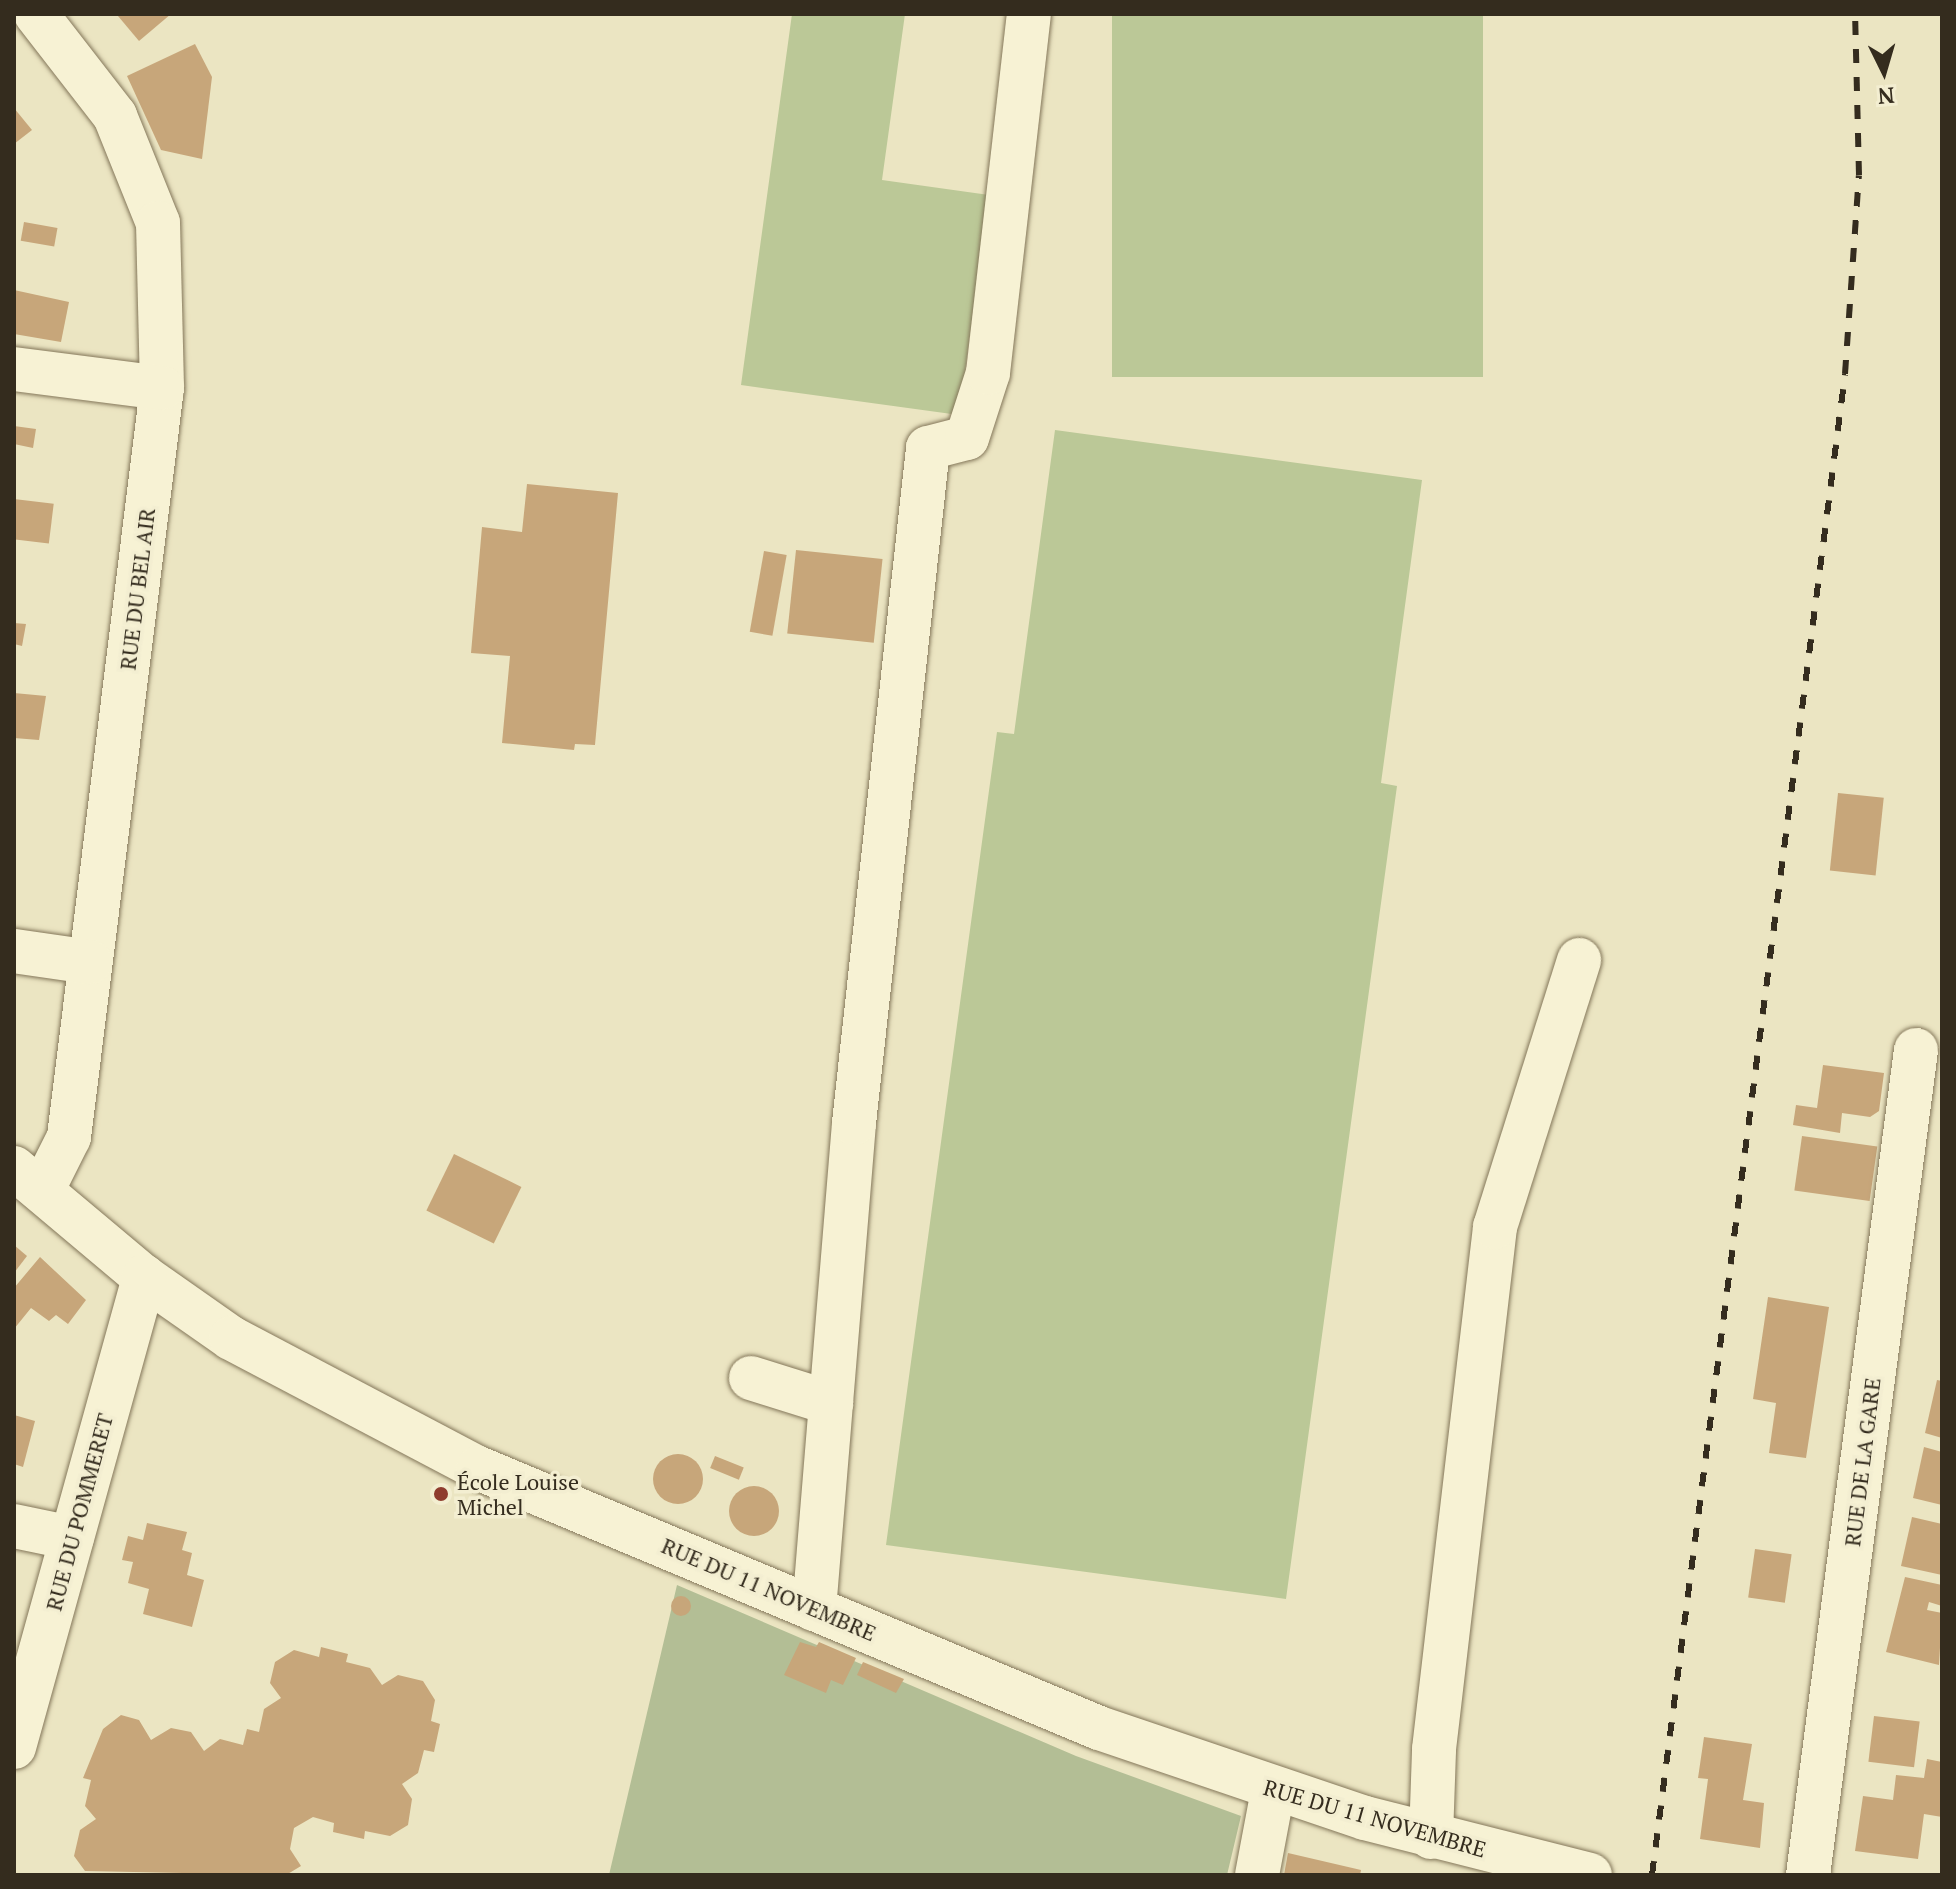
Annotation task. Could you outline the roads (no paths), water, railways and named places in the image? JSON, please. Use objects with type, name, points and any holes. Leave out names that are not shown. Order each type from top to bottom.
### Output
[{"type":"street","name":"RUE DU BEL AIR","points":[[28,1179],[69,1137],[162,388],[158,223],[115,116],[36,14]]},
{"type":"street","points":[[814,1609],[854,1123],[928,448],[967,438],[988,373],[1029,14]]},
{"type":"street","points":[[14,369],[162,388]]},
{"type":"street","points":[[14,951],[90,962]]},
{"type":"street","points":[[1431,1837],[1434,1749],[1495,1227],[1579,960]]},
{"type":"street","name":"RUE DE LA GARE","points":[[1808,1875],[1916,1050]]},
{"type":"street","name":"RUE DU 11 NOVEMBRE","points":[[28,1179],[144,1277],[261,1357],[478,1468],[1099,1728],[1273,1790],[1431,1837],[1569,1873]]},
{"type":"street","name":"RUE DU POMMERET","points":[[14,1747],[144,1277]]},
{"type":"street","points":[[751,1378],[831,1403]]},
{"type":"street","points":[[14,1526],[72,1538]]},
{"type":"street","points":[[1257,1875],[1273,1790]]},
{"type":"railway","points":[[1652,1875],[1845,374],[1859,175],[1855,14]]},
{"type":"place","name":"École Louise Michel","points":[[441,1494]]}]
